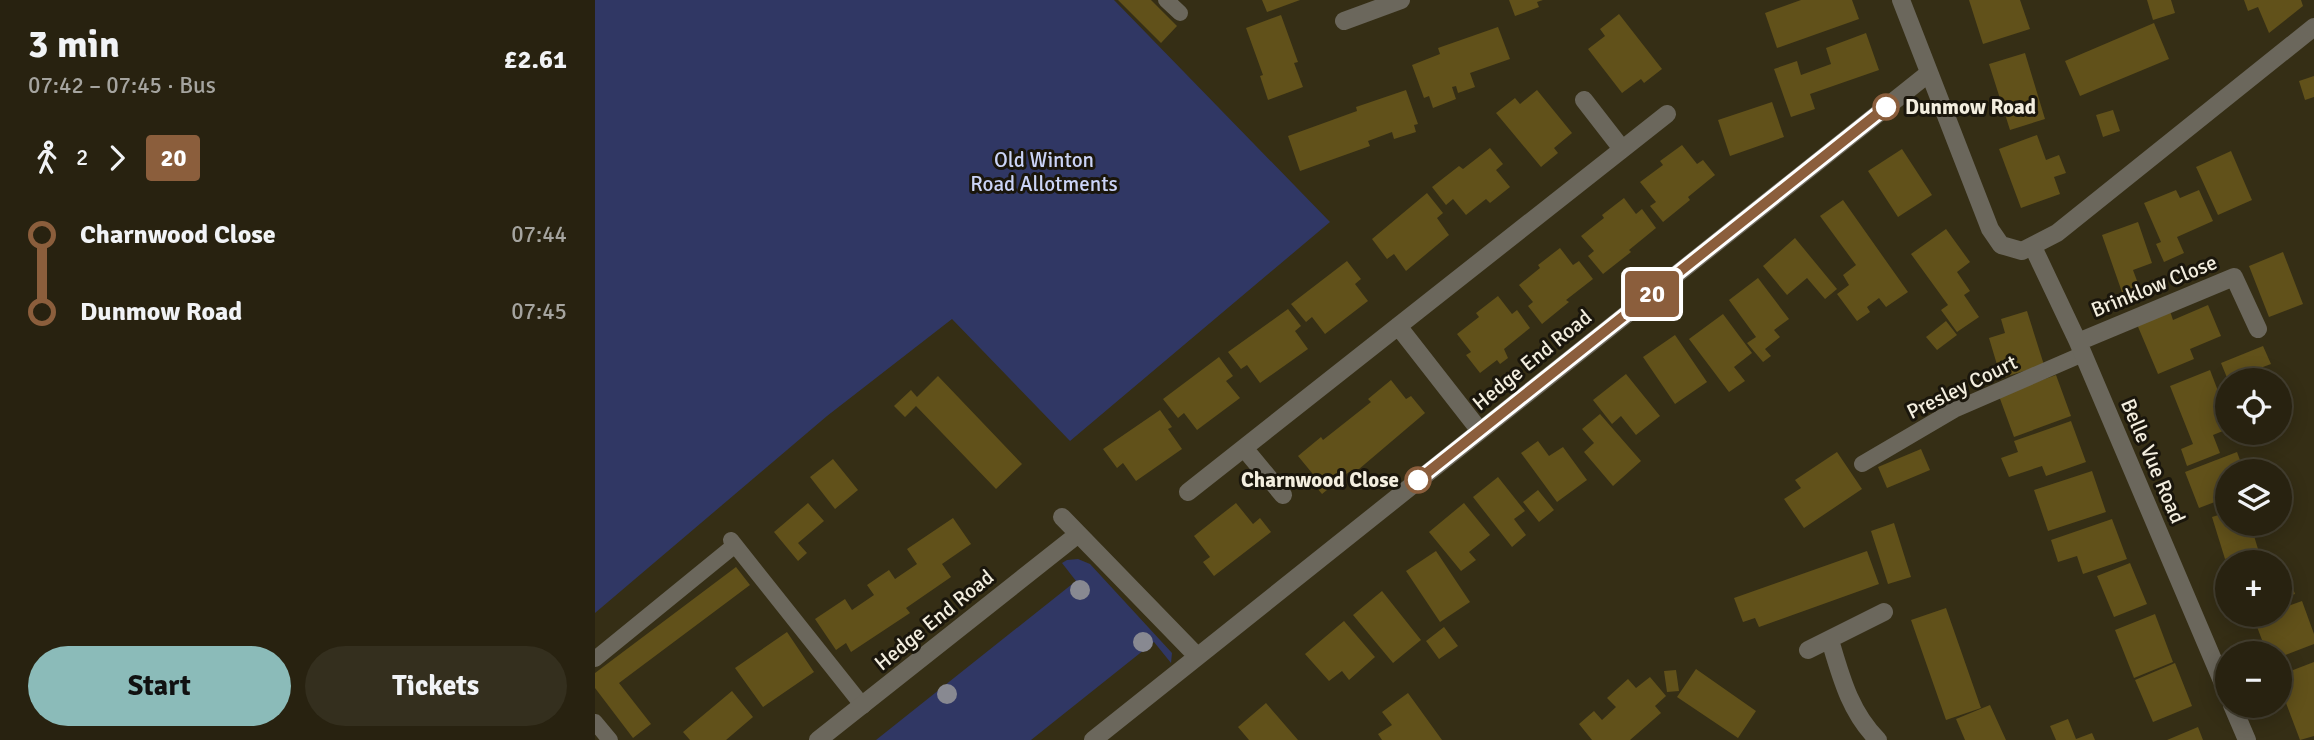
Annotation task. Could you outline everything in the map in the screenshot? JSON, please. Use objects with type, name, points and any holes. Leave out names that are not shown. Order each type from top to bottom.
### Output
[{"type":"street","points":[[1344,21],[1381,3],[1401,0]]},
{"type":"street","points":[[1901,0],[1990,229],[2001,245],[2022,251],[2057,233],[2314,27]]},
{"type":"street","name":"Hedge End Road","points":[[1093,740],[1929,73]]},
{"type":"street","points":[[1584,100],[1622,149]]},
{"type":"street","points":[[1188,492],[1667,114]]},
{"type":"street","name":"Belle Vue Road","points":[[2033,247],[2081,348],[2215,664]]},
{"type":"street","name":"Brinklow Close","points":[[2081,348],[2234,277],[2258,329]]},
{"type":"street","points":[[1398,326],[1480,431]]},
{"type":"street","points":[[1244,448],[1283,495]]},
{"type":"street","points":[[1062,517],[1196,656]]},
{"type":"street","name":"Hedge End Road","points":[[818,740],[1077,535]]},
{"type":"street","points":[[1808,650],[1884,612]]},
{"type":"street","points":[[1830,640],[1845,691],[1856,713],[1878,740]]},
{"type":"street","points":[[2238,718],[2247,740]]},
{"type":"lane","points":[[1166,0],[1180,13]]},
{"type":"lane","name":"Presley Court","points":[[1862,464],[1954,410],[2081,348]]},
{"type":"lane","points":[[595,659],[733,543],[863,706]]},
{"type":"lane","points":[[595,722],[610,740]]},
{"type":"green space","name":"Old Winton Road Allotments","points":[[595,0],[1114,0],[1330,222],[1070,441],[952,319],[827,416],[595,613]]},
{"type":"green space","points":[[1078,559],[1090,564],[1172,653],[1171,663],[1154,642],[1031,740],[876,740],[1076,581],[1062,563]]},
{"type":"building","points":[[1118,0],[1151,0],[1177,26],[1161,43]]},
{"type":"building","points":[[1262,0],[1300,0],[1267,12]]},
{"type":"building","points":[[1509,0],[1543,0],[1537,2],[1539,7],[1515,16]]},
{"type":"building","points":[[1801,0],[1852,0],[1859,19],[1777,48],[1765,13]]},
{"type":"building","points":[[1969,0],[2020,0],[2030,29],[1983,44]]},
{"type":"building","points":[[2147,0],[2171,0],[2175,13],[2153,20]]},
{"type":"building","points":[[2244,0],[2301,0],[2303,6],[2269,33],[2258,7],[2248,11]]},
{"type":"building","points":[[1619,14],[1662,69],[1644,83],[1641,79],[1622,93],[1588,49],[1605,36],[1600,29]]},
{"type":"building","points":[[1281,15],[1298,62],[1294,63],[1303,87],[1268,100],[1260,76],[1263,75],[1246,28]]},
{"type":"building","points":[[2154,23],[2169,59],[2080,96],[2065,61]]},
{"type":"building","points":[[1498,27],[1510,59],[1470,73],[1475,87],[1458,93],[1456,86],[1452,87],[1456,99],[1433,108],[1429,96],[1424,98],[1412,65],[1440,54],[1438,48]]},
{"type":"building","points":[[1866,33],[1879,70],[1810,94],[1815,109],[1791,117],[1774,69],[1797,61],[1801,75],[1831,64],[1826,48]]},
{"type":"building","points":[[2025,53],[2045,119],[2010,130],[1989,64]]},
{"type":"building","points":[[2314,76],[2314,97],[2305,100],[2299,81]]},
{"type":"building","points":[[1406,90],[1418,124],[1414,125],[1416,132],[1394,139],[1392,132],[1368,141],[1370,146],[1300,171],[1288,136],[1357,111],[1356,107]]},
{"type":"building","points":[[1537,90],[1572,133],[1554,148],[1558,153],[1541,167],[1496,113],[1515,98],[1520,104]]},
{"type":"building","points":[[1772,102],[1784,137],[1730,156],[1718,120]]},
{"type":"building","points":[[2113,110],[2120,131],[2103,137],[2096,115]]},
{"type":"building","points":[[2037,135],[2046,160],[2059,155],[2066,173],[2054,177],[2060,194],[2021,208],[1999,149]]},
{"type":"building","points":[[1682,145],[1697,164],[1703,160],[1715,175],[1663,222],[1650,206],[1656,202],[1640,182],[1663,165],[1660,161]]},
{"type":"building","points":[[1490,148],[1503,164],[1496,170],[1510,187],[1490,203],[1486,199],[1466,215],[1453,199],[1446,205],[1432,187],[1459,166],[1463,169]]},
{"type":"building","points":[[1902,149],[1932,195],[1898,217],[1868,171]]},
{"type":"building","points":[[2231,151],[2252,200],[2218,215],[2196,167]]},
{"type":"building","points":[[2176,190],[2180,198],[2199,190],[2213,221],[2177,237],[2184,253],[2164,262],[2156,244],[2161,242],[2144,203]]},
{"type":"building","points":[[1427,193],[1443,213],[1437,218],[1449,235],[1406,271],[1394,254],[1387,259],[1372,239]]},
{"type":"building","points":[[1624,198],[1636,214],[1642,209],[1656,228],[1603,274],[1588,256],[1594,251],[1581,236]]},
{"type":"building","points":[[1843,200],[1908,292],[1886,307],[1879,298],[1867,307],[1870,312],[1857,321],[1837,294],[1849,285],[1843,275],[1856,265],[1820,216]]},
{"type":"building","points":[[2138,222],[2152,263],[2133,270],[2140,289],[2123,295],[2102,235]]},
{"type":"building","points":[[1946,229],[1970,262],[1957,272],[1970,291],[1964,295],[1979,317],[1957,332],[1941,310],[1948,305],[1911,254]]},
{"type":"building","points":[[1795,238],[1837,289],[1825,299],[1807,278],[1787,295],[1763,266]]},
{"type":"building","points":[[1560,248],[1573,265],[1579,261],[1593,279],[1566,300],[1569,302],[1542,324],[1528,306],[1533,302],[1519,285],[1540,268],[1538,265]]},
{"type":"building","points":[[2283,252],[2303,304],[2269,317],[2249,266]]},
{"type":"building","points":[[1347,261],[1361,279],[1355,284],[1368,301],[1325,334],[1312,317],[1306,322],[1291,304]]},
{"type":"building","points":[[1758,278],[1789,319],[1774,330],[1780,337],[1765,349],[1771,356],[1763,362],[1747,343],[1756,337],[1729,300]]},
{"type":"building","points":[[1498,296],[1512,314],[1517,310],[1530,328],[1504,349],[1508,358],[1500,364],[1497,360],[1480,373],[1466,355],[1471,352],[1457,334],[1479,317],[1476,313]]},
{"type":"building","points":[[2208,305],[2221,336],[2190,349],[2194,359],[2158,374],[2136,322],[2169,308],[2173,320]]},
{"type":"building","points":[[1288,309],[1301,326],[1295,331],[1308,349],[1260,383],[1247,365],[1241,369],[1228,352]]},
{"type":"building","points":[[2027,311],[2044,365],[2001,378],[1989,338],[2005,333],[2001,319]]},
{"type":"building","points":[[1723,314],[1752,353],[1734,367],[1745,381],[1729,392],[1689,339]]},
{"type":"building","points":[[1946,321],[1957,335],[1937,350],[1926,337]]},
{"type":"building","points":[[1675,335],[1707,382],[1675,404],[1643,357]]},
{"type":"building","points":[[2263,346],[2271,364],[2260,368],[2223,368],[2221,363]]},
{"type":"building","points":[[1219,357],[1233,376],[1226,381],[1240,398],[1197,430],[1184,413],[1178,418],[1163,399]]},
{"type":"building","points":[[2210,370],[2215,383],[2213,435],[2220,453],[2187,466],[2181,449],[2193,444],[2170,386]]},
{"type":"building","points":[[1626,374],[1660,416],[1636,435],[1621,416],[1612,424],[1593,400]]},
{"type":"building","points":[[2056,375],[2071,416],[2014,437],[1999,396]]},
{"type":"building","points":[[938,376],[1022,464],[996,489],[916,406],[905,417],[894,406],[911,390],[917,397]]},
{"type":"building","points":[[1391,380],[1406,399],[1411,396],[1425,413],[1352,475],[1349,472],[1322,494],[1307,476],[1312,473],[1298,456],[1371,402],[1368,399]]},
{"type":"building","points":[[1160,410],[1172,427],[1168,429],[1182,449],[1136,481],[1123,463],[1117,468],[1103,449]]},
{"type":"building","points":[[1600,414],[1641,461],[1613,486],[1584,452],[1594,443],[1582,429]]},
{"type":"building","points":[[2071,421],[2086,462],[2046,476],[2042,466],[2009,477],[2001,458],[2018,452],[2014,441]]},
{"type":"building","points":[[1538,441],[1549,456],[1563,447],[1587,480],[1557,502],[1521,453]]},
{"type":"building","points":[[1921,449],[1930,470],[1887,488],[1878,467]]},
{"type":"building","points":[[1837,452],[1862,489],[1804,528],[1784,499],[1801,488],[1795,480]]},
{"type":"building","points":[[2237,452],[2240,459],[2219,459]]},
{"type":"building","points":[[833,459],[858,490],[835,509],[810,477]]},
{"type":"building","points":[[2215,460],[2215,502],[2199,508],[2185,472]]},
{"type":"building","points":[[2092,471],[2106,512],[2048,531],[2034,490]]},
{"type":"building","points":[[1498,477],[1525,511],[1514,519],[1526,535],[1512,547],[1473,497]]},
{"type":"building","points":[[1538,490],[1554,510],[1539,522],[1523,502]]},
{"type":"building","points":[[808,503],[824,521],[798,543],[807,553],[798,561],[774,532]]},
{"type":"building","points":[[1236,503],[1253,524],[1260,518],[1271,532],[1214,576],[1203,562],[1210,557],[1194,536]]},
{"type":"building","points":[[1464,503],[1490,535],[1469,552],[1476,560],[1461,571],[1429,532]]},
{"type":"building","points":[[953,518],[971,544],[942,564],[951,577],[906,608],[910,613],[851,652],[846,643],[836,650],[815,619],[845,599],[852,610],[874,595],[867,585],[889,570],[895,579],[917,564],[907,549]]},
{"type":"building","points":[[2112,519],[2127,559],[2083,574],[2077,556],[2058,562],[2051,540]]},
{"type":"building","points":[[1894,523],[1911,577],[1888,584],[1871,531]]},
{"type":"building","points":[[2218,536],[2254,536],[2258,549],[2255,550],[2222,550]]},
{"type":"building","points":[[1436,551],[1470,602],[1440,622],[1406,571]]},
{"type":"building","points":[[1867,551],[1879,584],[1759,627],[1755,618],[1743,622],[1734,598]]},
{"type":"building","points":[[2130,563],[2147,604],[2114,617],[2097,576]]},
{"type":"building","points":[[736,567],[750,585],[619,683],[651,724],[633,738],[595,688],[595,673]]},
{"type":"building","points":[[1382,591],[1421,640],[1393,663],[1353,615]]},
{"type":"building","points":[[2302,601],[2314,634],[2314,644],[2292,652],[2292,641],[2262,641],[2257,627],[2292,627],[2292,605]]},
{"type":"building","points":[[1946,608],[1981,708],[1946,720],[1911,620]]},
{"type":"building","points":[[2155,614],[2173,662],[2134,678],[2115,630]]},
{"type":"building","points":[[1344,621],[1375,657],[1349,680],[1342,671],[1329,681],[1305,654]]},
{"type":"building","points":[[1444,627],[1458,646],[1439,659],[1426,641]]},
{"type":"building","points":[[787,632],[814,672],[763,707],[735,668]]},
{"type":"building","points":[[2314,662],[2314,736],[2300,740],[2292,718],[2292,670]]},
{"type":"building","points":[[2175,663],[2192,706],[2153,722],[2135,680]]},
{"type":"building","points":[[1696,669],[1756,711],[1738,738],[1677,697]]},
{"type":"building","points":[[1676,670],[1679,691],[1667,692],[1664,671]]},
{"type":"building","points":[[1650,677],[1666,696],[1655,706],[1661,713],[1630,740],[1592,740],[1579,724],[1594,711],[1602,720],[1616,707],[1607,698],[1628,679],[1636,688]]},
{"type":"building","points":[[732,691],[753,717],[726,740],[690,740],[683,732]]},
{"type":"building","points":[[1408,693],[1442,740],[1382,740],[1378,734],[1392,725],[1382,712]]},
{"type":"building","points":[[1266,703],[1298,740],[1249,740],[1238,727]]},
{"type":"building","points":[[1990,705],[2006,740],[1965,740],[1956,719]]},
{"type":"building","points":[[2068,719],[2076,739],[2092,733],[2095,740],[2056,740],[2050,726]]},
{"type":"building","points":[[2198,727],[2203,740],[2167,740]]},
{"type":"bus line","name":"20","points":[[1418,480],[1886,107]]},
{"type":"place","name":"Dunmow Road","points":[[1886,107]]},
{"type":"place","name":"Charnwood Close","points":[[1418,480]]}]
